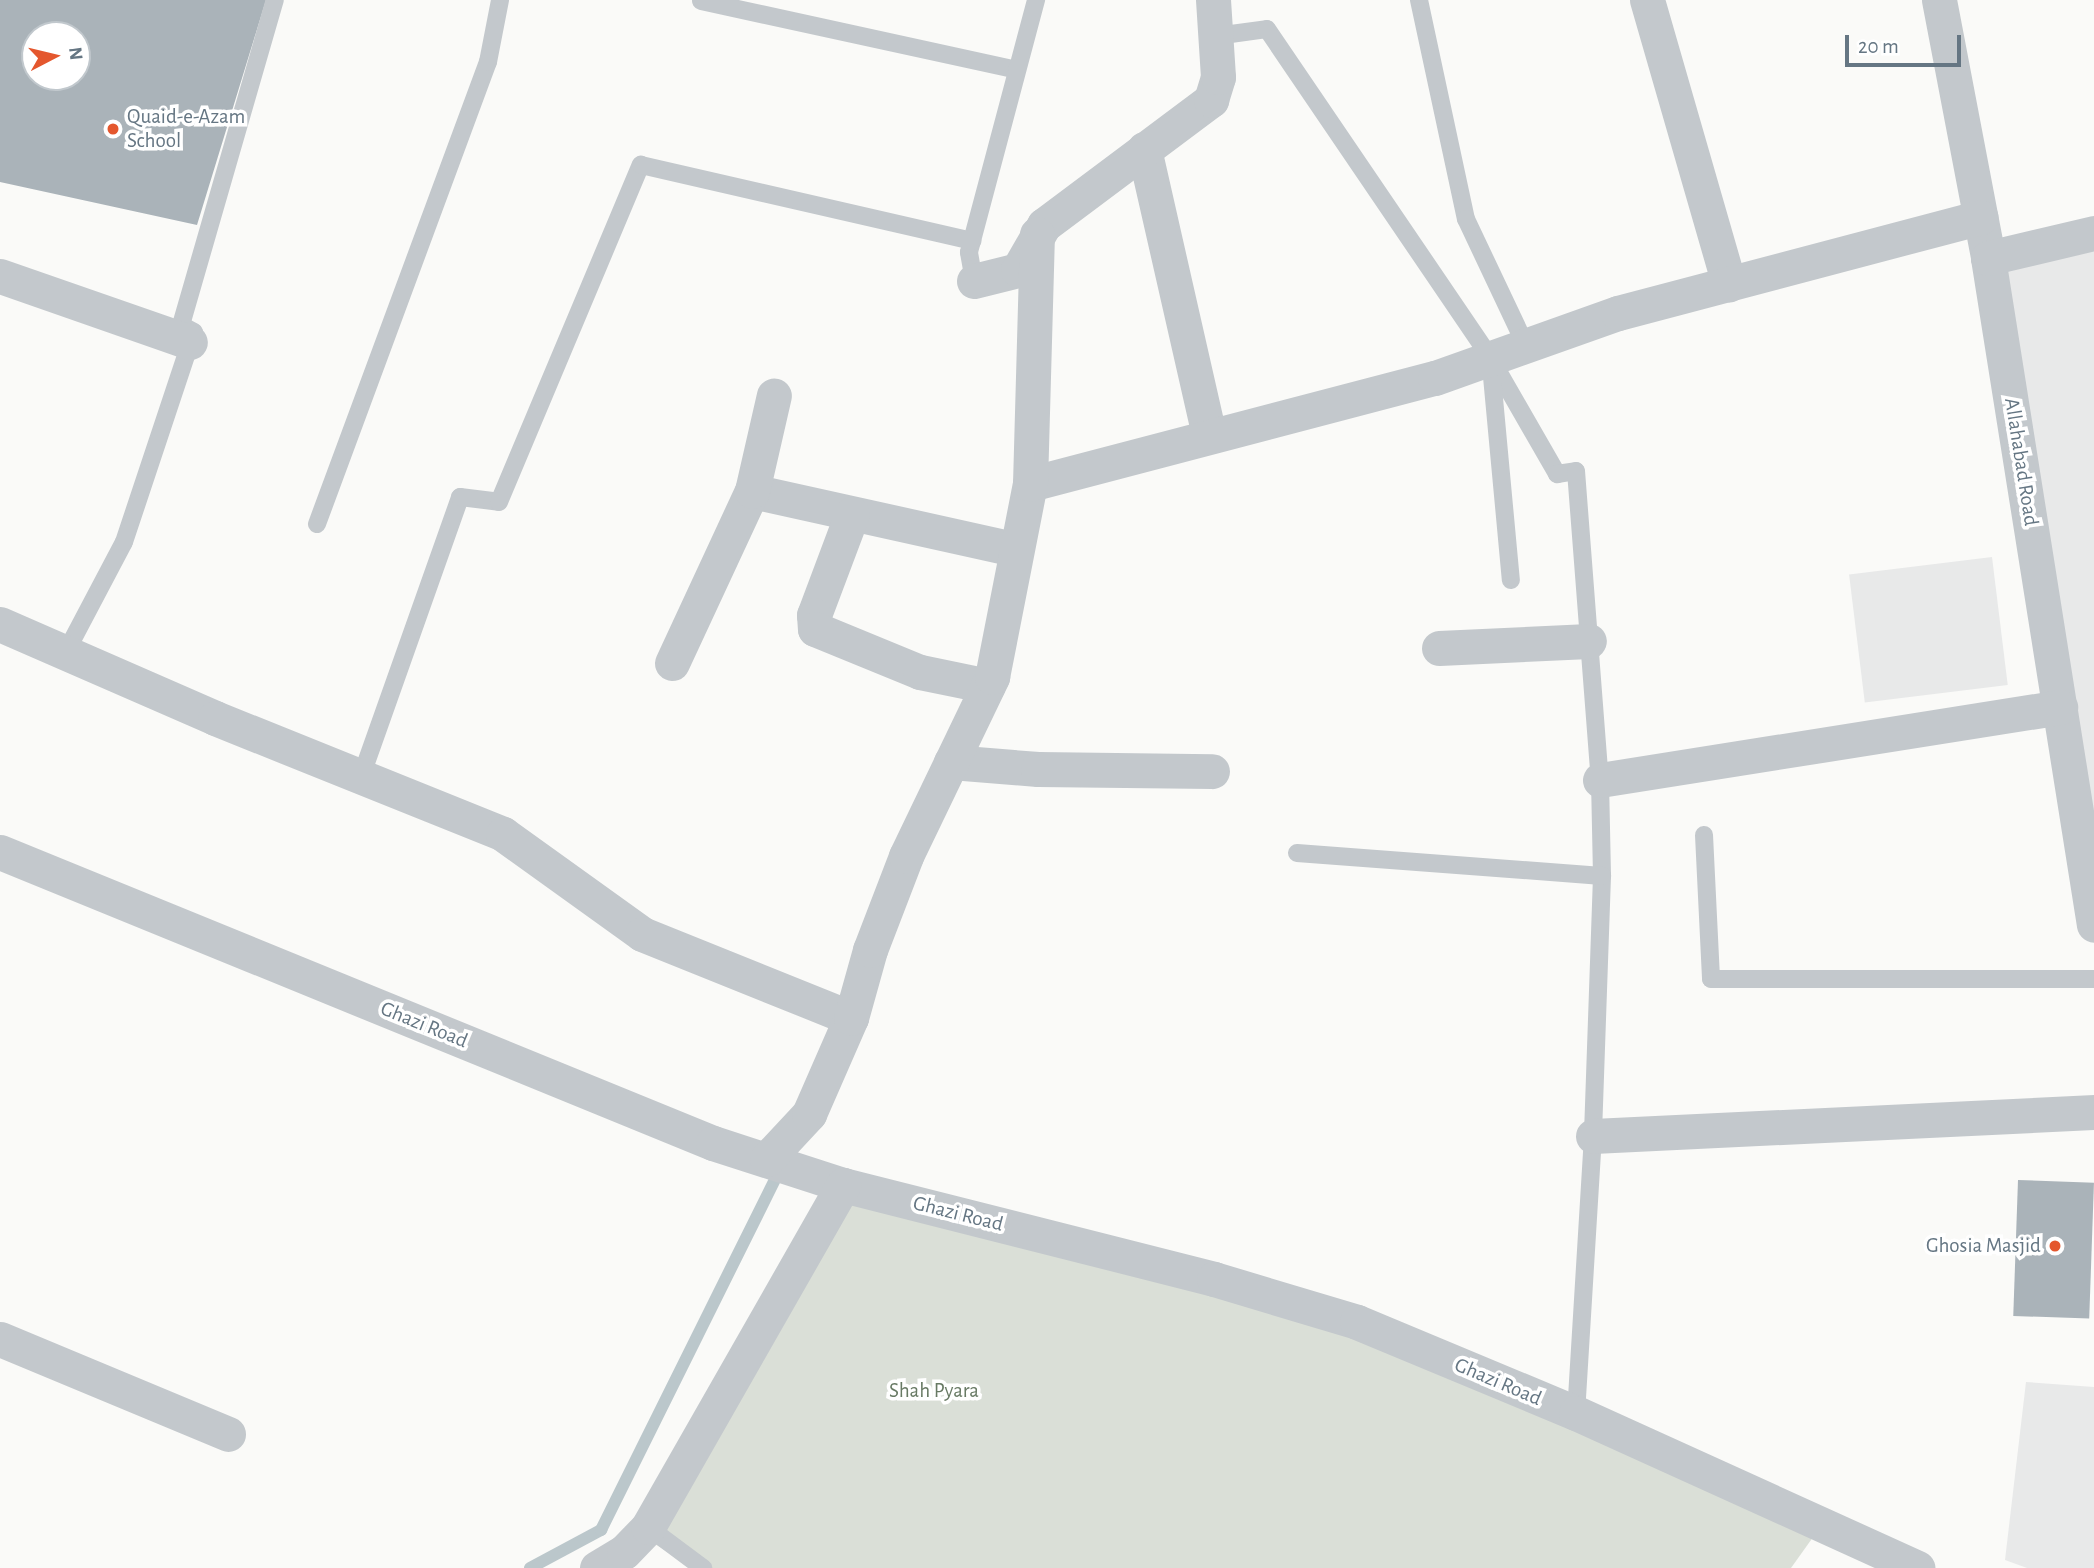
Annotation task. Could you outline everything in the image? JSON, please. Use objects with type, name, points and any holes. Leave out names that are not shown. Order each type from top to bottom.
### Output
[{"type":"street","points":[[974,281],[1018,270],[1037,234],[1065,208],[1211,100],[1218,77],[1213,0]]},
{"type":"street","points":[[1647,0],[1729,284]]},
{"type":"street","name":"Allahabad Road","points":[[1939,0],[1989,258],[2094,925]]},
{"type":"street","points":[[1144,149],[1209,434]]},
{"type":"street","points":[[1030,484],[1209,434],[1435,378],[1618,313],[1981,217]]},
{"type":"street","points":[[1989,258],[2094,233]]},
{"type":"street","points":[[779,1164],[809,1114],[851,1018],[870,950],[906,856],[988,686],[1014,548],[1030,484],[1037,234]]},
{"type":"street","points":[[0,276],[190,342]]},
{"type":"street","points":[[672,663],[752,492],[774,395]]},
{"type":"street","points":[[752,492],[1014,548]]},
{"type":"street","points":[[852,514],[814,615],[815,629],[920,672],[988,686]]},
{"type":"street","points":[[0,624],[361,777],[503,834],[642,934],[851,1018]]},
{"type":"street","points":[[1439,648],[1589,641]]},
{"type":"street","points":[[1600,780],[2060,707]]},
{"type":"street","points":[[950,762],[1038,769],[1212,771]]},
{"type":"street","name":"Ghazi Road","points":[[0,852],[713,1143],[844,1185],[1214,1279],[1357,1322],[1576,1413],[1917,1568]]},
{"type":"street","points":[[1593,1136],[2094,1112]]},
{"type":"street","points":[[597,1568],[624,1552],[648,1527],[844,1185]]},
{"type":"street","points":[[0,1339],[228,1434]]},
{"type":"lane","points":[[66,653],[124,542],[194,332],[181,325],[275,0]]},
{"type":"lane","points":[[317,524],[488,62],[500,0]]},
{"type":"lane","points":[[974,281],[969,252],[1036,0]]},
{"type":"lane","points":[[1419,0],[1466,219],[1526,346]]},
{"type":"lane","points":[[701,1],[1017,70]]},
{"type":"lane","points":[[1216,36],[1267,30],[1491,359],[1557,474],[1576,471],[1600,780],[1602,876],[1593,1136],[1576,1413]]},
{"type":"lane","points":[[361,777],[460,497],[499,502],[641,165],[972,240]]},
{"type":"lane","points":[[1491,359],[1511,580]]},
{"type":"lane","points":[[1704,835],[1711,979],[2094,979]]},
{"type":"lane","points":[[1297,852],[1602,876]]},
{"type":"lane","points":[[648,1527],[703,1568]]},
{"type":"shaded area","points":[[2094,233],[2094,925],[1988,258]]},
{"type":"shaded area","points":[[1992,557],[2008,685],[1865,703],[1849,575]]},
{"type":"shaded area","points":[[2026,1382],[2094,1387],[2094,1568],[2027,1568],[2005,1560]]},
{"type":"green space","name":"Shah Pyara","points":[[843,1185],[1357,1322],[1821,1526],[1791,1568],[693,1568],[655,1544]]},
{"type":"building","name":"Quaid-e-Azam School","points":[[0,0],[266,0],[197,225],[0,182]]},
{"type":"building","name":"Ghosia Masjid","points":[[2018,1180],[2094,1183],[2089,1319],[2013,1316]]},
{"type":"waterway","points":[[530,1568],[601,1530],[782,1166]]},
{"type":"place","name":"Quaid-e-Azam School","points":[[113,129]]},
{"type":"place","name":"Ghosia Masjid","points":[[2055,1246]]}]
